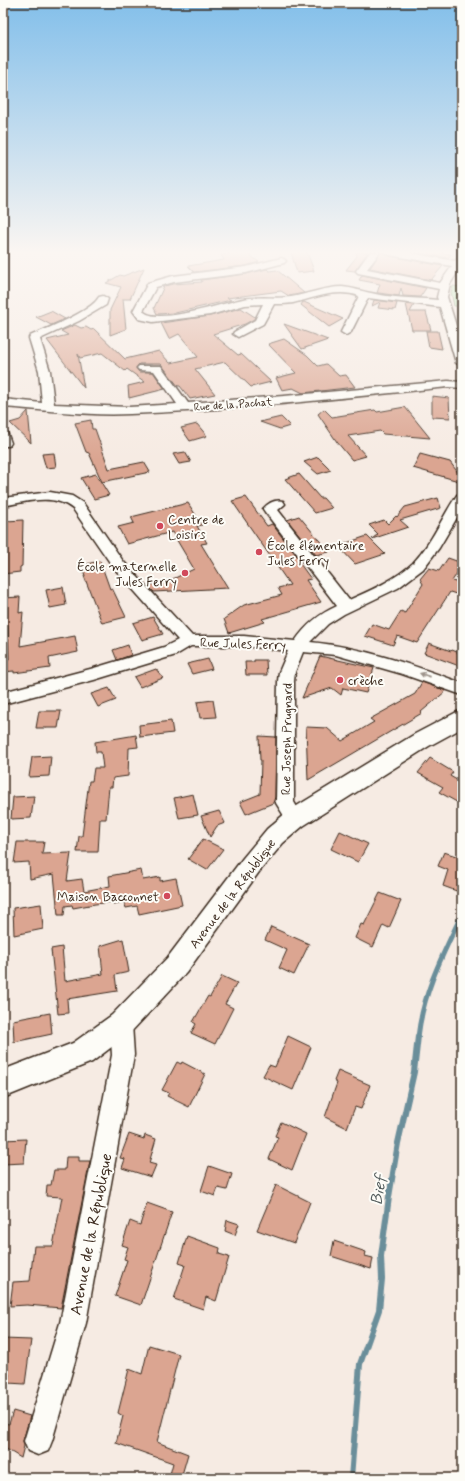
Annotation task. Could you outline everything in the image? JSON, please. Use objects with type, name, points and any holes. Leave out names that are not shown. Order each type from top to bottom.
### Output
[{"type":"street","points":[[48,406],[47,380],[44,365],[34,338],[70,321]]},
{"type":"street","points":[[238,334],[259,321]]},
{"type":"street","points":[[346,332],[351,321]]},
{"type":"street","points":[[448,321],[462,364]]},
{"type":"street","points":[[143,368],[157,368],[185,407]]},
{"type":"street","name":"Rue de la Pachat","points":[[3,403],[76,409],[129,411],[373,392],[448,384],[462,386]]},
{"type":"street","points":[[3,502],[50,497],[65,498],[78,506],[118,564],[188,641]]},
{"type":"street","name":"Rue Joseph Prugnard","points":[[295,819],[285,803],[287,673],[299,646],[306,634],[321,621],[399,581],[411,573],[422,562],[462,498]]},
{"type":"street","points":[[278,504],[270,509],[339,599],[347,607]]},
{"type":"street","name":"Rue Jules Ferry","points":[[3,698],[94,674],[170,651],[188,641],[244,641],[336,650],[406,669],[462,689]]},
{"type":"street","name":"Avenue de la République","points":[[3,1084],[82,1054],[121,1024],[177,965],[251,865],[275,836],[295,819],[422,740],[462,718]]},
{"type":"street","name":"Avenue de la République","points":[[38,1441],[73,1323],[123,1055],[121,1024]]},
{"type":"building","points":[[44,321],[60,321],[51,325]]},
{"type":"building","points":[[110,321],[125,321],[126,329],[110,335]]},
{"type":"building","points":[[174,321],[250,321],[213,334],[238,355],[241,354],[271,382],[251,387],[225,362],[195,369],[215,394],[190,399],[161,364],[139,364],[136,368],[139,372],[153,372],[165,389],[129,398],[128,386],[145,382],[127,369],[125,371],[102,353],[80,358],[78,354],[84,388],[47,340],[68,335],[61,331],[75,325],[81,328],[86,327],[91,330],[94,329],[125,359],[159,351],[170,363],[198,357],[179,334],[169,339],[161,323]]},
{"type":"building","points":[[322,321],[339,321],[329,327]]},
{"type":"building","points":[[410,321],[429,321],[431,330],[412,330]]},
{"type":"building","points":[[284,324],[328,340],[302,349]]},
{"type":"building","points":[[426,331],[438,331],[442,349],[429,347]]},
{"type":"building","points":[[284,339],[307,355],[318,366],[326,364],[339,376],[346,375],[355,387],[303,393],[293,388],[282,390],[276,378],[296,373],[268,344]]},
{"type":"building","points":[[432,396],[449,398],[450,418],[432,417]]},
{"type":"building","points":[[405,407],[430,438],[383,434],[380,431],[348,436],[366,456],[352,460],[337,442],[318,414],[324,409],[332,417]]},
{"type":"building","points":[[28,411],[31,443],[10,423],[20,420]]},
{"type":"building","points":[[281,417],[290,426],[280,429],[260,422]]},
{"type":"building","points":[[91,420],[92,429],[95,429],[109,469],[144,462],[150,472],[102,482],[89,453],[86,452],[75,423]]},
{"type":"building","points":[[197,424],[207,436],[190,441],[181,428]]},
{"type":"building","points":[[185,452],[191,462],[179,464],[173,454]]},
{"type":"building","points":[[54,453],[56,467],[46,468],[42,454]]},
{"type":"building","points":[[420,454],[450,462],[462,478],[462,482],[413,468]]},
{"type":"building","points":[[318,457],[331,470],[318,474],[304,462]]},
{"type":"building","points":[[96,474],[109,495],[94,499],[81,478]]},
{"type":"building","points":[[299,474],[320,498],[323,498],[332,508],[315,513],[285,479]]},
{"type":"building","points":[[246,497],[267,526],[272,524],[300,560],[298,561],[311,579],[306,580],[321,602],[262,619],[265,622],[229,633],[224,619],[244,605],[282,595],[278,588],[290,585],[232,501]]},
{"type":"building","points":[[438,498],[441,508],[400,520],[408,527],[372,539],[378,534],[369,525],[384,520],[388,524],[396,516],[397,517],[405,507]]},
{"type":"building","points":[[188,503],[202,525],[197,526],[207,543],[201,544],[228,588],[154,592],[148,586],[175,578],[194,569],[172,532],[127,544],[118,527],[134,523],[131,517]]},
{"type":"building","points":[[299,516],[329,552],[316,555],[287,520]]},
{"type":"building","points":[[23,520],[22,566],[20,567],[20,572],[3,574],[6,521]]},
{"type":"building","points":[[367,536],[385,554],[355,564],[338,546]]},
{"type":"building","points":[[448,558],[462,563],[462,566],[452,581],[462,584],[462,596],[450,592],[417,643],[397,636],[393,645],[365,636],[372,624],[389,630],[401,611],[405,613],[423,584],[420,579],[429,568],[439,571]]},
{"type":"building","points":[[100,561],[110,589],[112,588],[126,617],[102,623],[84,576],[82,565]]},
{"type":"building","points":[[63,587],[66,605],[50,608],[46,590]]},
{"type":"building","points":[[20,597],[19,613],[23,612],[20,646],[75,636],[78,652],[49,658],[50,668],[14,673],[14,671],[3,672],[3,660],[9,659],[8,624],[3,625],[3,598]]},
{"type":"building","points":[[153,617],[163,634],[142,640],[133,623]]},
{"type":"building","points":[[429,643],[462,654],[462,667],[424,653]]},
{"type":"building","points":[[128,645],[131,655],[117,660],[113,650]]},
{"type":"building","name":"crèche","points":[[320,656],[374,668],[366,693],[343,688],[341,695],[332,688],[302,698]]},
{"type":"building","points":[[208,659],[212,669],[192,674],[187,664]]},
{"type":"building","points":[[254,660],[266,660],[267,675],[246,675],[245,662],[254,662]]},
{"type":"building","points":[[156,669],[163,678],[140,687],[134,677]]},
{"type":"building","points":[[422,682],[446,691],[421,712],[422,713],[308,780],[306,727],[327,728],[342,741],[374,722],[370,719],[415,694]]},
{"type":"building","points":[[109,688],[116,700],[98,707],[91,694]]},
{"type":"building","points":[[213,700],[216,717],[200,718],[197,702]]},
{"type":"building","points":[[39,711],[61,711],[58,728],[36,728]]},
{"type":"building","points":[[171,721],[173,733],[140,737],[139,725]]},
{"type":"building","points":[[136,735],[138,747],[129,748],[128,776],[113,778],[112,787],[109,787],[106,819],[100,819],[98,852],[77,852],[79,836],[82,836],[89,781],[92,781],[94,768],[103,768],[101,752],[96,752],[95,742]]},
{"type":"building","points":[[259,736],[276,737],[275,797],[273,803],[246,814],[240,802],[260,794],[261,760]]},
{"type":"building","points":[[51,756],[49,776],[29,777],[32,757]]},
{"type":"building","points":[[430,758],[453,772],[450,776],[462,783],[462,805],[439,792],[443,787],[418,773]]},
{"type":"building","points":[[193,794],[198,815],[179,818],[174,798]]},
{"type":"building","points":[[34,796],[31,818],[11,819],[13,797]]},
{"type":"building","points":[[219,811],[225,823],[217,826],[210,837],[201,816]]},
{"type":"building","points":[[340,831],[368,844],[358,862],[331,849]]},
{"type":"building","points":[[203,839],[223,849],[207,870],[188,859]]},
{"type":"building","points":[[17,842],[44,842],[42,854],[71,853],[67,881],[82,879],[84,891],[110,886],[109,876],[141,870],[143,880],[160,877],[160,881],[176,878],[182,905],[139,914],[137,906],[126,908],[124,902],[113,904],[113,902],[95,904],[73,908],[72,905],[65,906],[64,915],[58,915],[54,874],[30,879],[29,862],[14,863]]},
{"type":"building","points":[[444,852],[462,858],[462,893],[443,886],[448,870],[438,866]]},
{"type":"building","points":[[380,893],[401,901],[389,928],[383,925],[373,947],[355,938],[361,924],[364,925]]},
{"type":"building","points":[[41,904],[43,929],[14,935],[13,908]]},
{"type":"building","points":[[271,927],[309,944],[294,975],[279,968],[287,950],[265,940]]},
{"type":"building","points":[[123,939],[129,972],[115,975],[117,991],[67,999],[68,1013],[58,1014],[51,949],[62,947],[65,981],[103,974],[100,946]]},
{"type":"building","points":[[222,976],[237,983],[225,1004],[233,1008],[215,1044],[191,1033],[196,1024],[193,1022]]},
{"type":"building","points":[[50,1013],[52,1034],[14,1042],[13,1020]]},
{"type":"building","points":[[288,1036],[311,1047],[293,1090],[263,1076],[269,1065],[275,1067]]},
{"type":"building","points":[[177,1062],[181,1064],[182,1062],[205,1074],[189,1107],[167,1096],[169,1093],[162,1090]]},
{"type":"building","points":[[338,1071],[370,1085],[361,1109],[355,1107],[347,1128],[325,1117],[337,1083],[334,1081]]},
{"type":"building","points":[[281,1122],[306,1134],[292,1170],[269,1159],[278,1137],[275,1136]]},
{"type":"building","points":[[129,1134],[144,1139],[145,1135],[156,1139],[149,1163],[156,1165],[151,1177],[122,1168],[125,1159],[120,1158]]},
{"type":"building","points":[[26,1139],[24,1163],[3,1164],[3,1140]]},
{"type":"building","points":[[66,1157],[79,1157],[79,1161],[90,1161],[61,1308],[27,1305],[10,1306],[13,1282],[30,1281],[34,1246],[53,1246],[62,1197],[46,1196],[47,1185],[51,1185],[54,1170],[65,1170]]},
{"type":"building","points":[[209,1166],[232,1174],[227,1190],[218,1188],[215,1196],[201,1191]]},
{"type":"building","points":[[276,1185],[310,1202],[294,1243],[257,1230]]},
{"type":"building","points":[[147,1203],[172,1212],[141,1305],[115,1296],[127,1260],[124,1259],[128,1247],[122,1245],[130,1221],[140,1225]]},
{"type":"building","points":[[227,1220],[239,1224],[235,1235],[225,1231]]},
{"type":"building","points":[[187,1236],[220,1248],[219,1254],[229,1257],[216,1301],[206,1297],[203,1309],[174,1299],[185,1265],[179,1263]]},
{"type":"building","points":[[334,1241],[366,1252],[365,1256],[373,1258],[371,1269],[331,1256]]},
{"type":"building","points":[[3,1339],[31,1340],[25,1384],[8,1383],[9,1374],[3,1374]]},
{"type":"building","points":[[149,1345],[179,1354],[157,1442],[188,1454],[181,1478],[169,1478],[173,1463],[116,1443],[123,1416],[118,1413],[129,1369],[142,1374]]},
{"type":"building","points":[[13,1411],[30,1416],[23,1441],[24,1446],[21,1458],[3,1447],[3,1423],[9,1424]]},
{"type":"waterway","name":"Bief","points":[[418,1037],[424,1004],[429,989],[462,914]]},
{"type":"waterway","name":"Bief","points":[[351,1478],[360,1364],[379,1310],[382,1279],[381,1256],[389,1197],[398,1143],[414,1072],[418,1036]]},
{"type":"place","name":"Centre de Loisirs","points":[[160,526]]},
{"type":"place","name":"École élémentaire Jules Ferry","points":[[259,552]]},
{"type":"place","name":"École maternelle Jules Ferry","points":[[185,573]]},
{"type":"place","name":"crèche","points":[[340,680]]},
{"type":"place","name":"Maison Bacconnet","points":[[167,896]]}]
